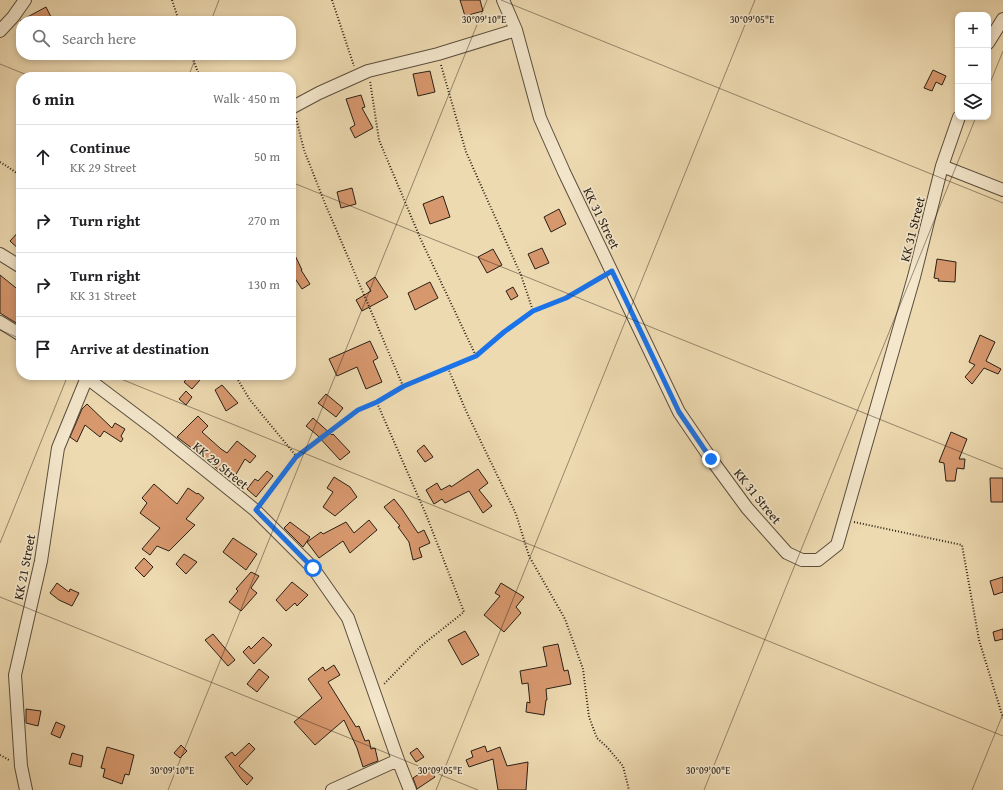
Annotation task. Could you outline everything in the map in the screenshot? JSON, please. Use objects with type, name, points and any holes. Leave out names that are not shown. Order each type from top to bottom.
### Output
[{"type":"street","points":[[0,31],[14,17],[25,0]]},
{"type":"street","name":"KK 31 Street","points":[[503,0],[516,30],[540,118],[564,172],[679,412],[747,508],[787,553],[802,560],[818,560],[837,545],[914,277],[942,166],[958,120]]},
{"type":"street","points":[[991,38],[1003,19]]},
{"type":"street","points":[[296,106],[318,93],[363,74],[438,54],[516,30]]},
{"type":"street","points":[[942,166],[1003,190]]},
{"type":"street","points":[[0,254],[16,264]]},
{"type":"street","points":[[0,322],[16,332]]},
{"type":"street","name":"KK 21 Street","points":[[26,790],[21,766],[16,675],[41,561],[58,448],[84,380]]},
{"type":"street","name":"KK 29 Street","points":[[91,380],[256,510],[313,568],[348,618],[374,694],[410,790]]},
{"type":"street","points":[[332,790],[398,760]]},
{"type":"path","points":[[172,0],[178,16]]},
{"type":"path","points":[[332,0],[363,74],[379,140],[421,240],[476,356]]},
{"type":"path","points":[[438,54],[466,152],[515,261],[533,311]]},
{"type":"path","points":[[193,60],[198,72]]},
{"type":"path","points":[[296,122],[304,150],[324,201],[404,386]]},
{"type":"path","points":[[0,162],[16,172]]},
{"type":"path","points":[[256,510],[296,457],[358,410],[377,402],[404,386],[476,356],[504,332],[533,311],[566,298],[612,271]]},
{"type":"path","points":[[448,368],[466,411],[516,514],[530,556],[566,619],[583,669],[589,717],[597,738],[607,747],[623,766],[629,790]]},
{"type":"path","points":[[238,380],[250,400],[296,457]]},
{"type":"path","points":[[374,694],[421,646],[464,612],[425,512],[377,402]]},
{"type":"path","points":[[844,519],[962,545],[979,640],[1003,718]]},
{"type":"building","points":[[460,0],[480,0],[483,11],[465,16]]},
{"type":"building","points":[[46,7],[50,16],[29,16]]},
{"type":"building","points":[[933,70],[946,76],[942,85],[936,82],[932,91],[924,88]]},
{"type":"building","points":[[430,71],[435,92],[418,96],[413,74]]},
{"type":"building","points":[[361,95],[365,107],[362,108],[373,128],[355,138],[350,128],[355,125],[346,99]]},
{"type":"building","points":[[352,188],[356,204],[341,208],[337,192]]},
{"type":"building","points":[[443,196],[450,217],[430,224],[423,204]]},
{"type":"building","points":[[559,209],[566,224],[551,232],[544,217]]},
{"type":"building","points":[[16,234],[16,246],[10,241]]},
{"type":"building","points":[[542,248],[549,263],[535,269],[528,254]]},
{"type":"building","points":[[493,249],[502,265],[487,273],[478,257]]},
{"type":"building","points":[[296,257],[301,270],[310,284],[302,289],[296,280]]},
{"type":"building","points":[[937,259],[956,262],[955,282],[938,281],[939,279],[934,278]]},
{"type":"building","points":[[0,275],[16,288],[16,323],[0,313]]},
{"type":"building","points":[[375,277],[388,297],[362,311],[356,300],[371,291],[366,283]]},
{"type":"building","points":[[430,282],[438,298],[415,310],[408,293]]},
{"type":"building","points":[[513,287],[518,296],[511,300],[506,291]]},
{"type":"building","points":[[980,335],[995,342],[986,361],[1001,369],[998,374],[984,368],[972,384],[965,377],[975,365],[969,362]]},
{"type":"building","points":[[370,341],[378,358],[373,361],[382,382],[366,389],[357,367],[337,376],[329,359]]},
{"type":"building","points":[[186,380],[200,380],[192,389],[184,382]]},
{"type":"building","points":[[222,385],[238,403],[226,411],[215,390]]},
{"type":"building","points":[[186,391],[192,397],[186,405],[179,399]]},
{"type":"building","points":[[326,394],[343,408],[336,417],[318,403]]},
{"type":"building","points":[[87,404],[112,428],[115,423],[125,429],[121,436],[123,439],[121,442],[104,431],[100,437],[85,425],[77,442],[70,437],[82,409]]},
{"type":"building","points":[[198,416],[208,426],[202,432],[221,449],[227,453],[237,441],[256,456],[250,463],[245,459],[235,476],[226,470],[223,474],[177,437]]},
{"type":"building","points":[[313,418],[332,435],[333,434],[350,452],[340,460],[317,435],[306,426]]},
{"type":"building","points":[[951,432],[967,439],[959,459],[965,459],[964,469],[957,468],[955,481],[946,481],[944,463],[939,462]]},
{"type":"building","points":[[424,445],[433,457],[425,462],[417,451]]},
{"type":"building","points":[[478,469],[488,483],[479,490],[492,506],[483,513],[469,491],[445,503],[442,499],[434,504],[426,490],[437,483],[441,490],[450,485],[451,487]]},
{"type":"building","points":[[267,471],[273,476],[256,497],[247,489],[255,479],[258,481]]},
{"type":"building","points":[[334,477],[350,487],[357,497],[335,516],[323,507],[333,492],[327,488]]},
{"type":"building","points":[[990,478],[1003,478],[1003,502],[991,502]]},
{"type":"building","points":[[154,484],[177,504],[188,488],[204,498],[186,519],[195,525],[169,551],[157,546],[150,555],[142,549],[160,528],[140,513],[147,503],[142,498]]},
{"type":"building","points":[[394,499],[418,533],[424,530],[430,543],[419,548],[422,557],[413,560],[409,542],[398,527],[400,526],[384,507]]},
{"type":"building","points":[[369,520],[377,530],[350,553],[343,541],[319,558],[307,542],[321,532],[323,534],[346,522],[354,533]]},
{"type":"building","points":[[290,522],[310,537],[303,547],[284,528]]},
{"type":"building","points":[[233,538],[257,554],[246,570],[223,552]]},
{"type":"building","points":[[184,554],[197,562],[186,574],[176,564]]},
{"type":"building","points":[[144,558],[153,567],[144,577],[135,568]]},
{"type":"building","points":[[251,572],[259,576],[251,588],[257,593],[241,611],[229,602],[238,591],[236,589]]},
{"type":"building","points":[[1003,577],[1003,592],[994,595],[990,581]]},
{"type":"building","points":[[292,582],[308,595],[297,606],[295,603],[286,611],[276,600]]},
{"type":"building","points":[[57,583],[69,592],[70,589],[79,593],[72,606],[59,600],[50,593]]},
{"type":"building","points":[[501,583],[524,597],[516,607],[521,613],[504,632],[484,615],[500,596],[495,593]]},
{"type":"building","points":[[1003,629],[1003,639],[995,641],[993,632]]},
{"type":"building","points":[[465,631],[479,655],[462,665],[448,640]]},
{"type":"building","points":[[213,634],[235,660],[228,666],[205,640]]},
{"type":"building","points":[[263,637],[272,645],[254,664],[243,652],[249,646],[251,649]]},
{"type":"building","points":[[558,644],[564,671],[568,670],[571,684],[546,689],[547,700],[544,715],[526,712],[527,702],[530,703],[528,683],[522,684],[520,671],[547,666],[543,647]]},
{"type":"building","points":[[334,665],[340,675],[328,682],[356,727],[359,726],[365,741],[369,740],[371,749],[375,748],[378,761],[363,767],[357,748],[344,720],[315,745],[294,722],[322,698],[308,679],[323,667],[325,671]]},
{"type":"building","points":[[259,669],[269,677],[257,692],[247,684]]},
{"type":"building","points":[[26,709],[41,711],[38,726],[26,723]]},
{"type":"building","points":[[56,722],[65,726],[60,738],[51,734]]},
{"type":"building","points":[[249,743],[255,749],[239,766],[253,778],[247,785],[225,757],[232,752],[235,756]]},
{"type":"building","points":[[181,745],[187,751],[180,758],[174,753]]},
{"type":"building","points":[[485,746],[487,752],[500,747],[507,766],[528,762],[526,790],[498,790],[493,759],[469,767],[466,760],[473,757],[471,751]]},
{"type":"building","points":[[107,747],[134,755],[129,775],[125,774],[122,784],[103,777],[105,769],[101,768]]},
{"type":"building","points":[[417,748],[424,757],[416,762],[410,753]]},
{"type":"building","points":[[72,753],[83,756],[81,767],[69,764]]},
{"type":"building","points":[[428,768],[435,777],[417,789],[413,778]]},
{"type":"route","points":[[313,568],[256,510],[296,457],[358,410],[377,402],[404,386],[476,356],[504,332],[533,311],[566,298],[612,271],[679,412],[711,459]]}]
